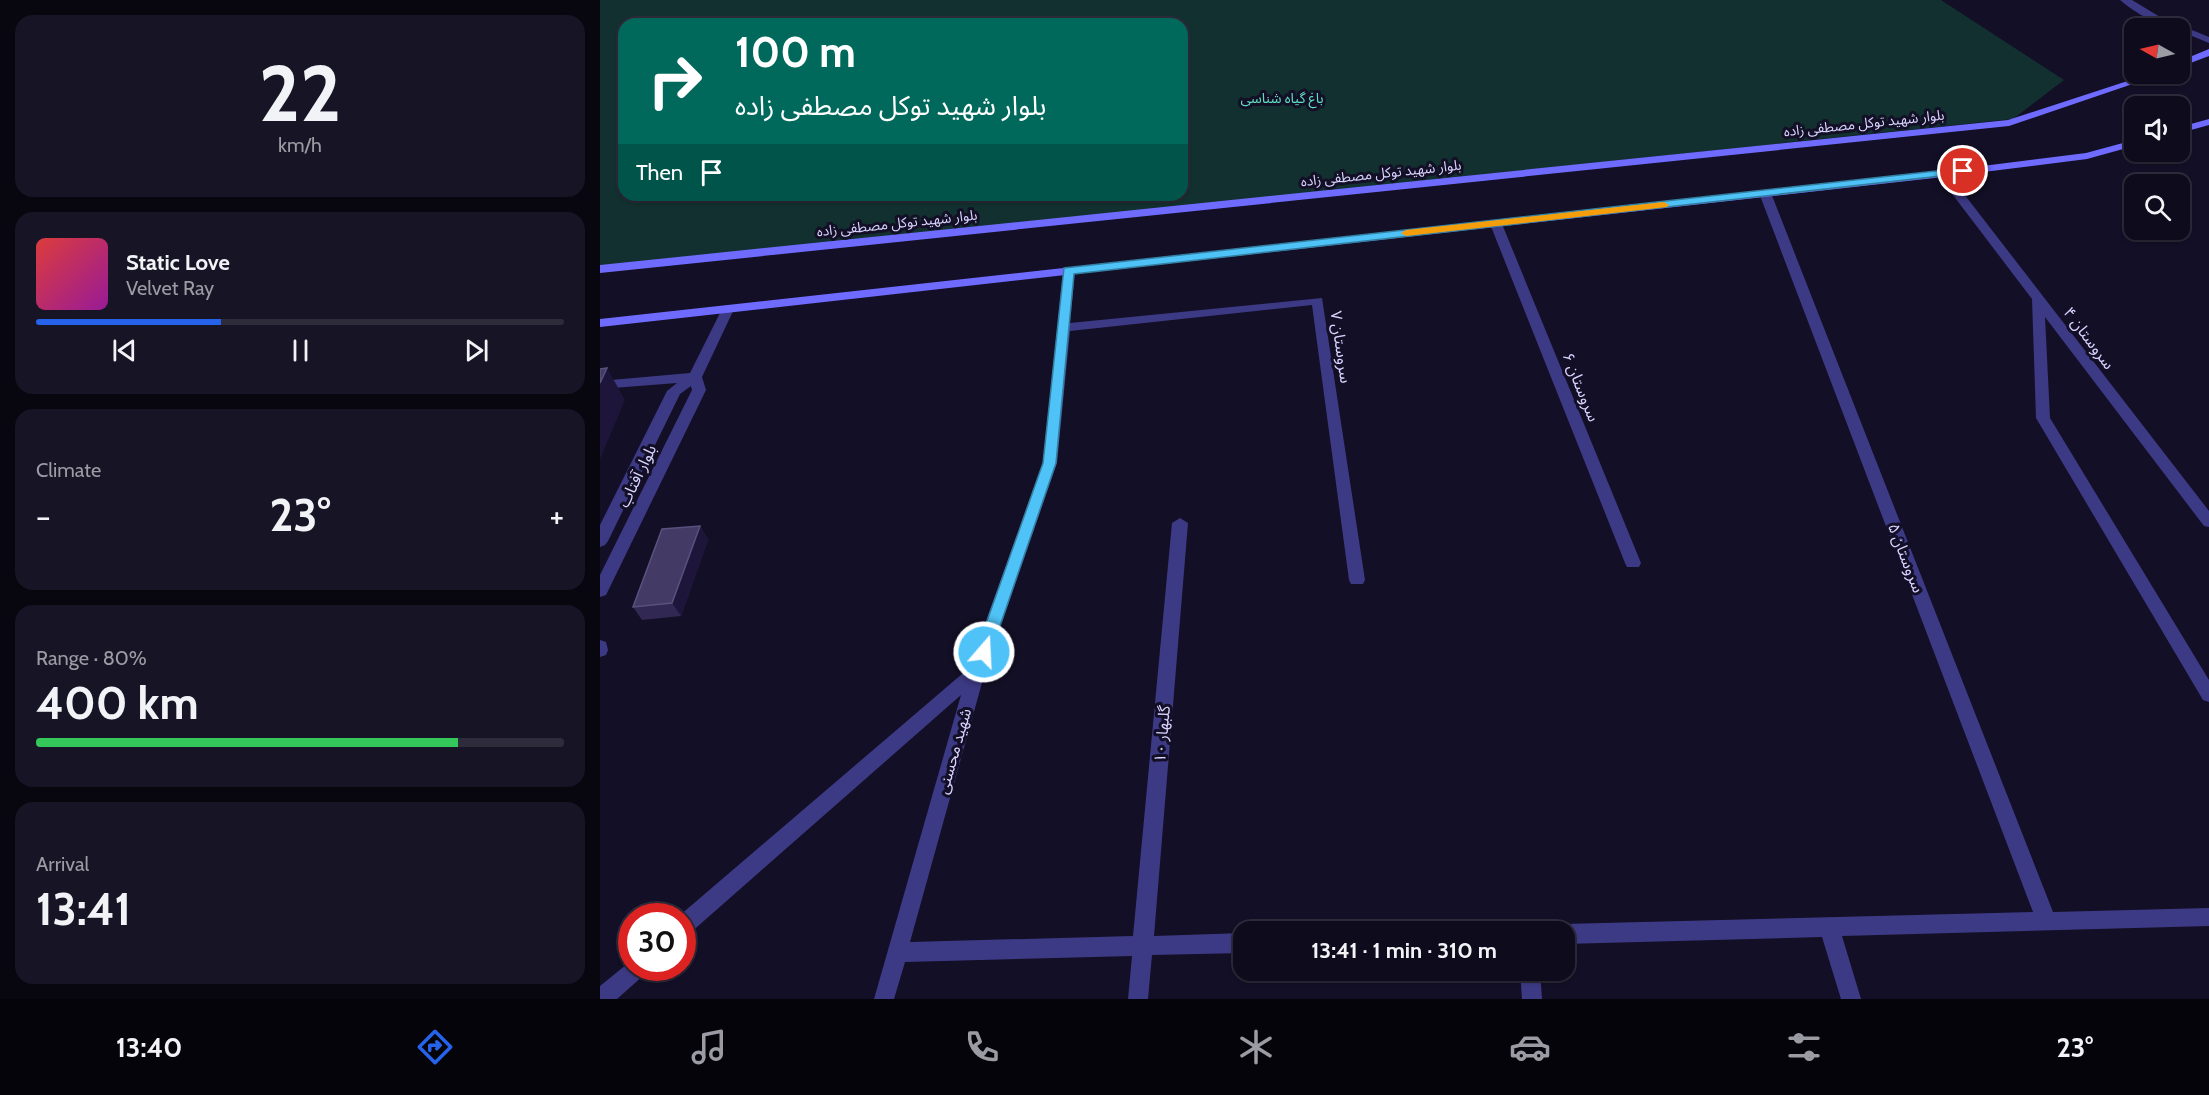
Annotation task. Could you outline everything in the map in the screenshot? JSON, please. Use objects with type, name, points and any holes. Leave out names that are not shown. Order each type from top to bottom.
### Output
[{"type":"main road","points":[[2190,60],[2209,52]]},
{"type":"main road","name":"بلوار شهید توکل مصطفی زاده","points":[[600,270],[2009,123],[2127,84]]},
{"type":"main road","points":[[2190,127],[2209,122]]},
{"type":"main road","points":[[600,323],[1942,174],[2087,156],[2124,146]]},
{"type":"street","points":[[2125,0],[2157,19],[2209,40]]},
{"type":"street","name":"سروستان ۴","points":[[1942,174],[2209,522]]},
{"type":"street","name":"سروستان ۵","points":[[1765,193],[2047,922]]},
{"type":"street","name":"سروستان ۶","points":[[1496,224],[1633,563]]},
{"type":"street","name":"شهید محسنی","points":[[884,999],[976,672],[1050,463],[1068,271]]},
{"type":"street","points":[[2038,298],[2043,418],[2209,695]]},
{"type":"street","name":"سروستان ۷","points":[[1063,328],[1318,301],[1357,580]]},
{"type":"street","name":"بلوار آفتاب","points":[[600,541],[674,391],[695,377],[728,309]]},
{"type":"street","points":[[600,385],[695,377]]},
{"type":"street","name":"بلوار آفتاب","points":[[600,591],[699,390],[695,377]]},
{"type":"street","name":"گلبهار ۱۰","points":[[1138,999],[1180,523]]},
{"type":"street","points":[[696,915],[976,672]]},
{"type":"street","points":[[1575,934],[2209,917]]},
{"type":"street","points":[[1829,927],[1851,999]]},
{"type":"street","points":[[897,952],[1233,943]]},
{"type":"street","points":[[601,999],[622,981]]},
{"type":"street","points":[[1531,981],[1532,999]]},
{"type":"green space","name":"باغ گیاه شناسی","points":[[600,0],[1941,0],[2064,80],[2013,119],[600,267]]},
{"type":"building","points":[[607,368],[600,383],[600,369]]},
{"type":"building","points":[[700,526],[672,603],[633,607],[662,529]]},
{"type":"slow traffic","points":[[1406,233],[1664,205]]},
{"type":"route","points":[[984,652],[1050,463],[1068,271],[1963,171]]}]
